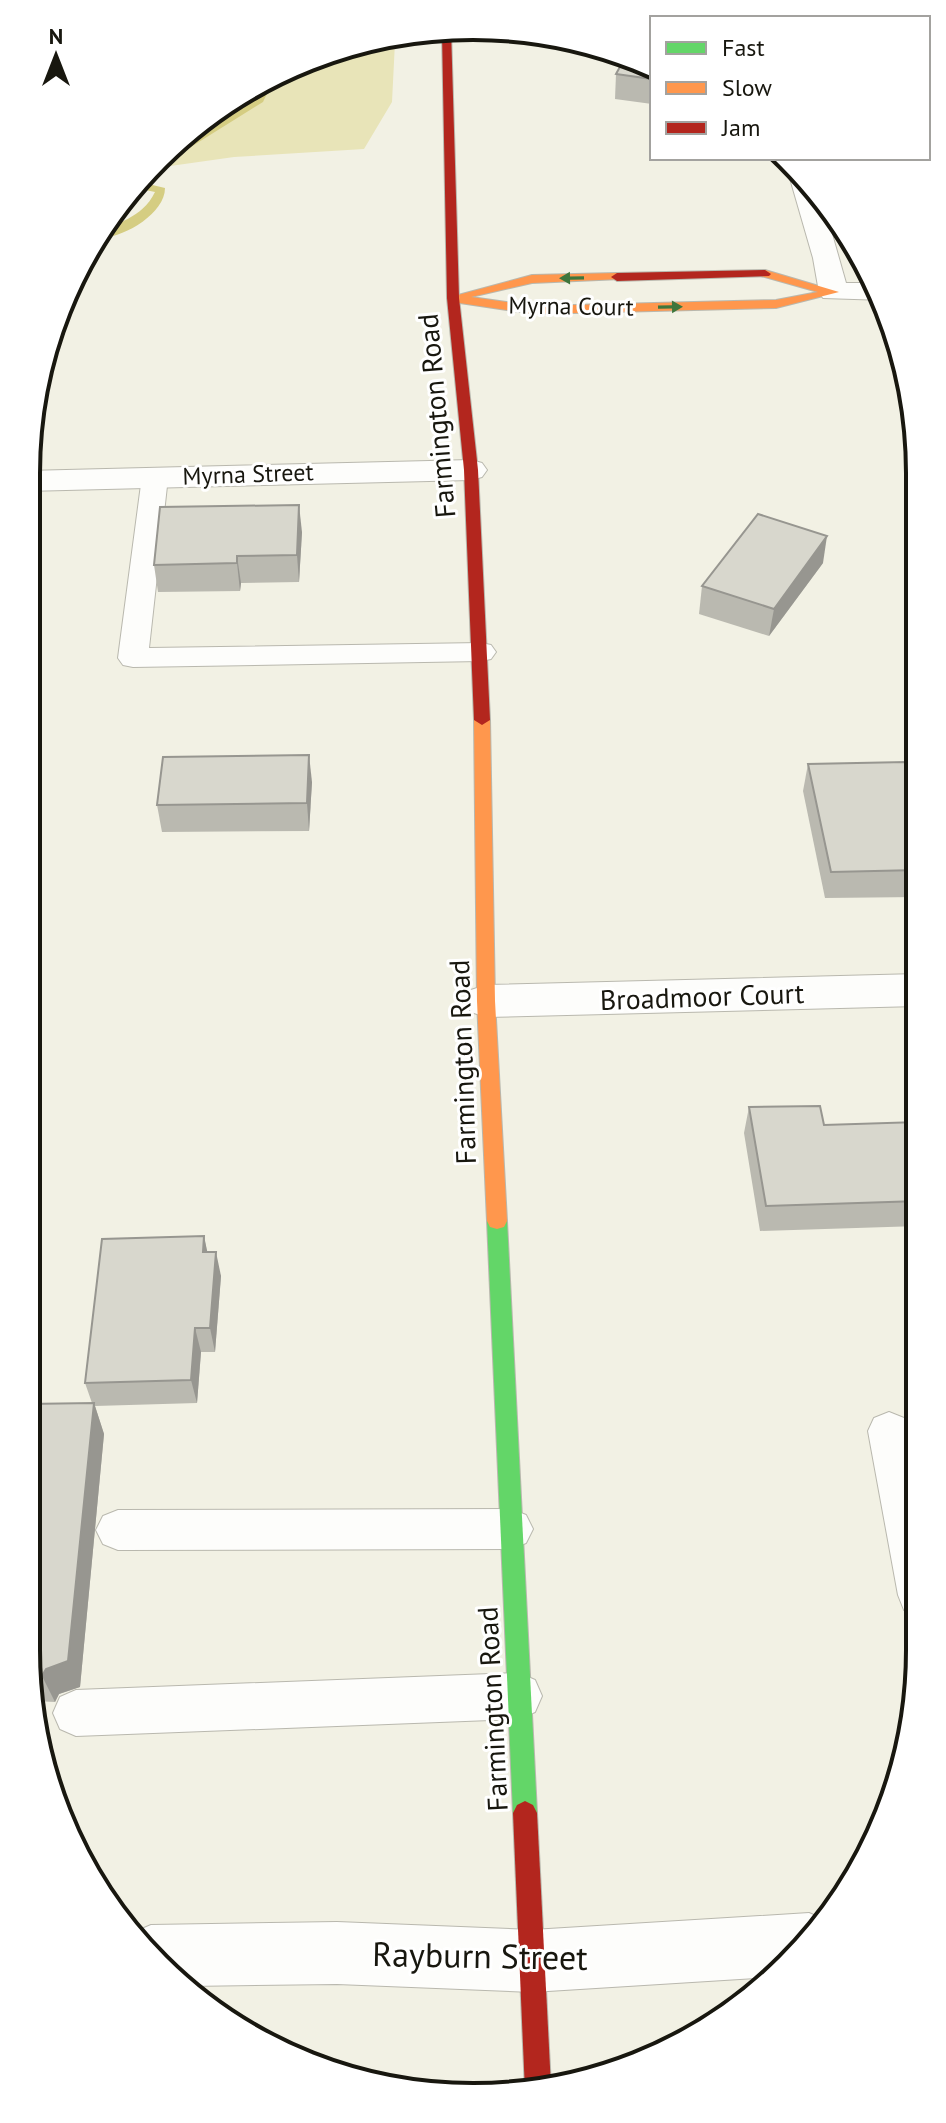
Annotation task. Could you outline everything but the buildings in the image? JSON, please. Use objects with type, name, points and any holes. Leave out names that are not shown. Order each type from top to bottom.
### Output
[{"type":"main road","name":"Farmington Road","points":[[447,41],[453,298],[471,470],[481,652],[486,1001],[537,2078]]},
{"type":"main road","name":"Myrna Court","points":[[453,298],[532,279],[765,274],[833,292]]},
{"type":"main road","name":"Myrna Court","points":[[453,298],[534,310],[776,304],[833,292]]},
{"type":"street","points":[[810,200],[827,258],[833,292]]},
{"type":"street","name":"Myrna Court","points":[[833,292],[866,292]]},
{"type":"street","name":"Myrna Street","points":[[40,481],[471,470]]},
{"type":"street","name":"Broadmoor Court","points":[[486,1001],[906,990]]},
{"type":"street","name":"Rayburn Street","points":[[167,1956],[337,1953],[532,1961],[789,1945]]},
{"type":"lane","points":[[155,477],[133,658],[481,652]]},
{"type":"lane","points":[[889,1431],[906,1521]]},
{"type":"lane","points":[[118,1530],[511,1529]]},
{"type":"lane","points":[[76,1713],[519,1696]]},
{"type":"shaded area","points":[[395,47],[392,102],[364,149],[234,157],[168,166],[209,129],[281,85],[334,63]]},
{"type":"waterway","points":[[200,137],[262,96]]},
{"type":"waterway","points":[[113,232],[139,219],[152,206],[161,190],[148,187]]},
{"type":"traffic: fast","points":[[497,1221],[525,1813]]},
{"type":"traffic: slow","points":[[617,277],[532,279],[453,298],[534,310],[776,304],[833,292],[765,274]]},
{"type":"traffic: slow","points":[[482,720],[486,1001],[497,1221]]},
{"type":"traffic: jam","points":[[447,41],[453,298],[471,470],[482,720]]},
{"type":"traffic: jam","points":[[617,277],[765,274]]},
{"type":"traffic: jam","points":[[525,1813],[537,2078]]}]
